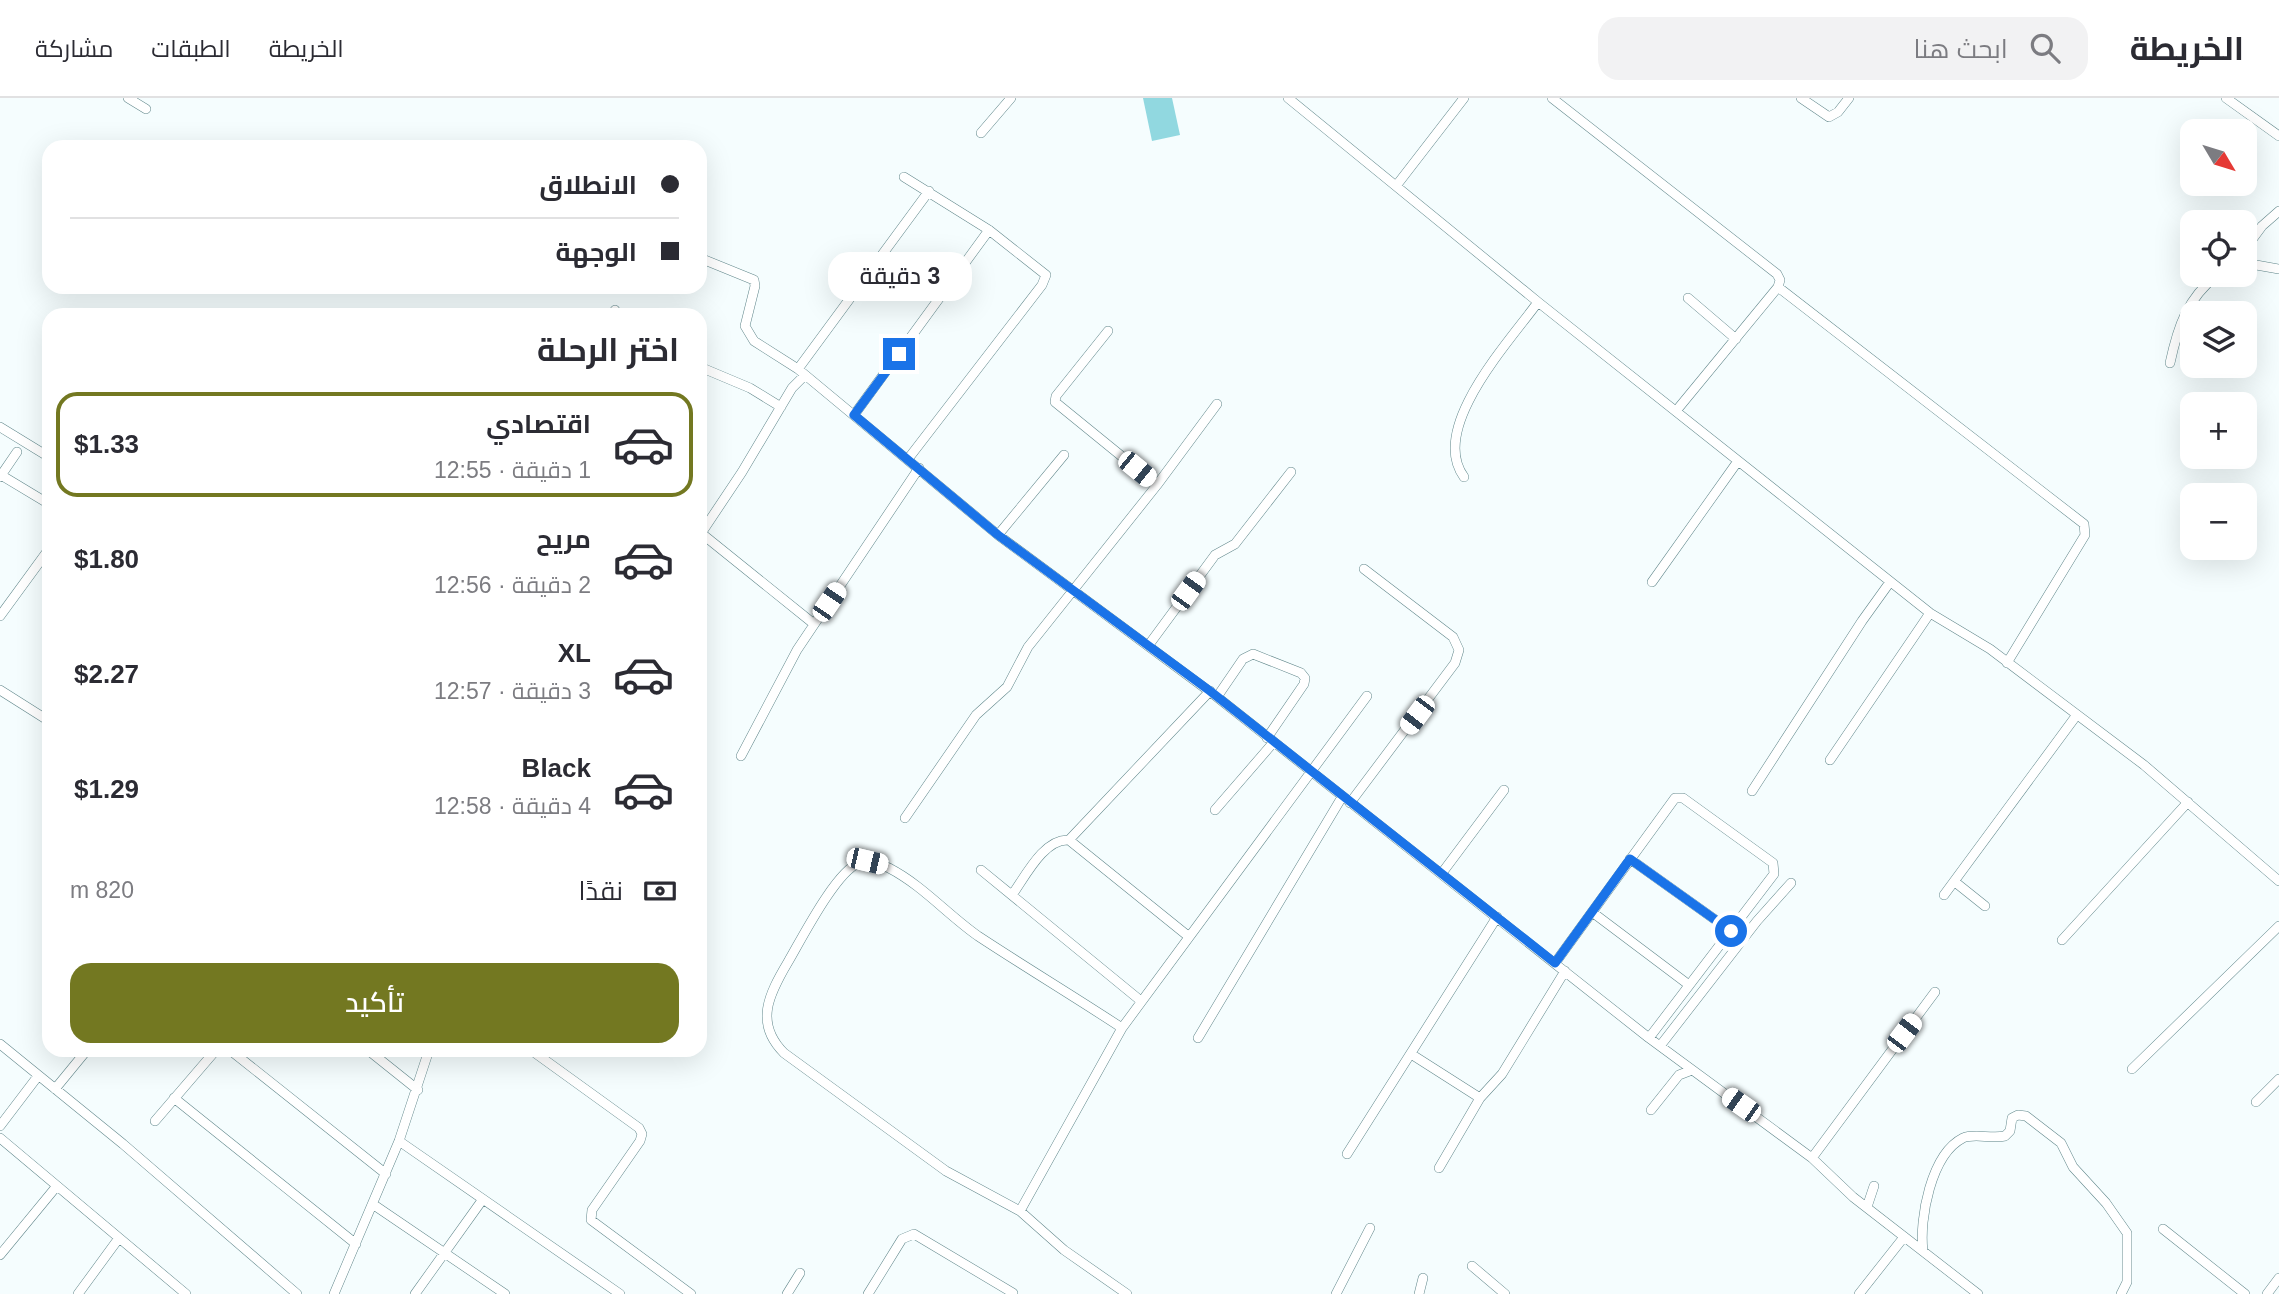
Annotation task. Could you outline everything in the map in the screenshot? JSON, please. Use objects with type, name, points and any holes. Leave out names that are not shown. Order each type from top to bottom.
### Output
[{"type":"street","points":[[128,98],[146,109]]},
{"type":"street","points":[[981,133],[1011,98]]},
{"type":"street","points":[[1288,98],[1538,302],[1890,582],[1930,613],[2007,663],[2188,802],[2279,881]]},
{"type":"street","points":[[1396,186],[1464,98]]},
{"type":"street","points":[[1552,98],[1777,274],[1780,280],[1778,287],[1676,411]]},
{"type":"street","points":[[1801,98],[1829,117],[1835,115],[1849,98]]},
{"type":"street","points":[[2226,98],[2279,136]]},
{"type":"street","points":[[904,177],[989,230],[1044,271],[1045,280],[908,459]]},
{"type":"street","points":[[707,525],[742,472],[801,372],[929,191]]},
{"type":"street","points":[[2257,233],[2279,211]]},
{"type":"street","points":[[854,415],[989,230]]},
{"type":"street","points":[[707,261],[754,280],[755,286],[744,326],[754,341],[801,372],[998,535],[1213,694],[1649,1038],[1812,1158],[1867,1207],[1978,1294]]},
{"type":"street","points":[[2257,265],[2279,269]]},
{"type":"street","points":[[1778,287],[2084,524],[2085,535],[2007,663]]},
{"type":"street","points":[[2170,363],[2178,325],[2195,295],[2204,287]]},
{"type":"street","points":[[1688,298],[1736,339]]},
{"type":"street","points":[[1464,477],[1457,466],[1454,450],[1460,419],[1510,337],[1538,302]]},
{"type":"street","points":[[1108,331],[1056,396],[1055,402],[1157,485]]},
{"type":"street","points":[[707,370],[750,388],[780,407]]},
{"type":"street","points":[[905,818],[976,715],[1007,687],[1028,647],[1157,485],[1217,404]]},
{"type":"street","points":[[0,427],[42,453]]},
{"type":"street","points":[[18,452],[1,476],[42,500]]},
{"type":"street","points":[[998,535],[1064,455]]},
{"type":"street","points":[[1652,582],[1738,461]]},
{"type":"street","points":[[741,756],[814,624],[919,468]]},
{"type":"street","points":[[1148,646],[1215,555],[1235,544],[1291,472]]},
{"type":"street","points":[[707,539],[814,624]]},
{"type":"street","points":[[0,616],[42,559]]},
{"type":"street","points":[[1198,1038],[1346,800],[1455,663],[1459,650],[1453,637],[1364,569]]},
{"type":"street","points":[[1752,791],[1890,582]]},
{"type":"street","points":[[1830,760],[1930,613]]},
{"type":"street","points":[[1069,840],[1213,694],[1243,659],[1253,654],[1301,673],[1305,678],[1304,684],[1270,740],[1215,810]]},
{"type":"street","points":[[0,690],[42,717]]},
{"type":"street","points":[[1020,1211],[1122,1028],[1367,696]]},
{"type":"street","points":[[1944,895],[2076,716]]},
{"type":"street","points":[[1442,873],[1504,790]]},
{"type":"street","points":[[1555,963],[1673,799],[1682,798],[1775,865],[1774,874],[1649,1038]]},
{"type":"street","points":[[2062,940],[2188,802]]},
{"type":"street","points":[[1012,895],[1049,846],[1062,839],[1069,840],[1188,936]]},
{"type":"street","points":[[1630,859],[1731,931]]},
{"type":"street","points":[[1122,1028],[978,935],[892,869],[867,861],[855,864],[845,873],[787,965],[771,996],[766,1016],[766,1025],[776,1045],[946,1171],[1020,1211],[1064,1250],[1127,1294]]},
{"type":"street","points":[[981,870],[1141,1001]]},
{"type":"street","points":[[1955,882],[1986,906]]},
{"type":"street","points":[[1660,1046],[1757,920],[1791,883]]},
{"type":"street","points":[[1592,912],[1689,985]]},
{"type":"street","points":[[1347,1154],[1497,917]]},
{"type":"street","points":[[2132,1069],[2279,926]]},
{"type":"street","points":[[1439,1168],[1480,1098],[1502,1074],[1565,971]]},
{"type":"street","points":[[1812,1158],[1935,992]]},
{"type":"street","points":[[0,1044],[297,1294]]},
{"type":"street","points":[[1411,1054],[1480,1098]]},
{"type":"street","points":[[55,1089],[81,1057]]},
{"type":"street","points":[[155,1121],[210,1057]]},
{"type":"street","points":[[239,1057],[386,1174]]},
{"type":"street","points":[[377,1057],[418,1090]]},
{"type":"street","points":[[334,1294],[374,1205],[418,1090],[427,1057]]},
{"type":"street","points":[[544,1057],[639,1128],[642,1134],[640,1141],[592,1210],[591,1220],[691,1294]]},
{"type":"street","points":[[1651,1110],[1679,1075],[1692,1070]]},
{"type":"street","points":[[0,1126],[38,1076]]},
{"type":"street","points":[[2256,1102],[2279,1079]]},
{"type":"street","points":[[174,1098],[356,1244]]},
{"type":"street","points":[[1923,1251],[1922,1218],[1930,1187],[1948,1152],[1965,1137],[2005,1136],[2010,1131],[2012,1118],[2018,1115],[2026,1116],[2061,1143],[2073,1167],[2106,1203],[2127,1233],[2127,1282],[2121,1294]]},
{"type":"street","points":[[0,1138],[186,1294]]},
{"type":"street","points":[[399,1141],[620,1294]]},
{"type":"street","points":[[1867,1207],[1874,1186]]},
{"type":"street","points":[[0,1255],[56,1187]]},
{"type":"street","points":[[415,1294],[483,1199]]},
{"type":"street","points":[[374,1205],[505,1294]]},
{"type":"street","points":[[1336,1294],[1370,1228]]},
{"type":"street","points":[[2163,1229],[2245,1294]]},
{"type":"street","points":[[868,1294],[902,1238],[914,1234],[1013,1293]]},
{"type":"street","points":[[1859,1294],[1904,1237]]},
{"type":"street","points":[[78,1294],[119,1238]]},
{"type":"street","points":[[1472,1266],[1505,1294]]},
{"type":"street","points":[[787,1294],[800,1273]]},
{"type":"street","points":[[2267,1294],[2279,1278]]},
{"type":"street","points":[[1419,1294],[1423,1279]]},
{"type":"shaded area","points":[[1143,98],[1172,98],[1180,135],[1152,141]]},
{"type":"route","points":[[899,354],[854,415],[998,535],[1210,691],[1555,963],[1630,859],[1731,931]]}]
